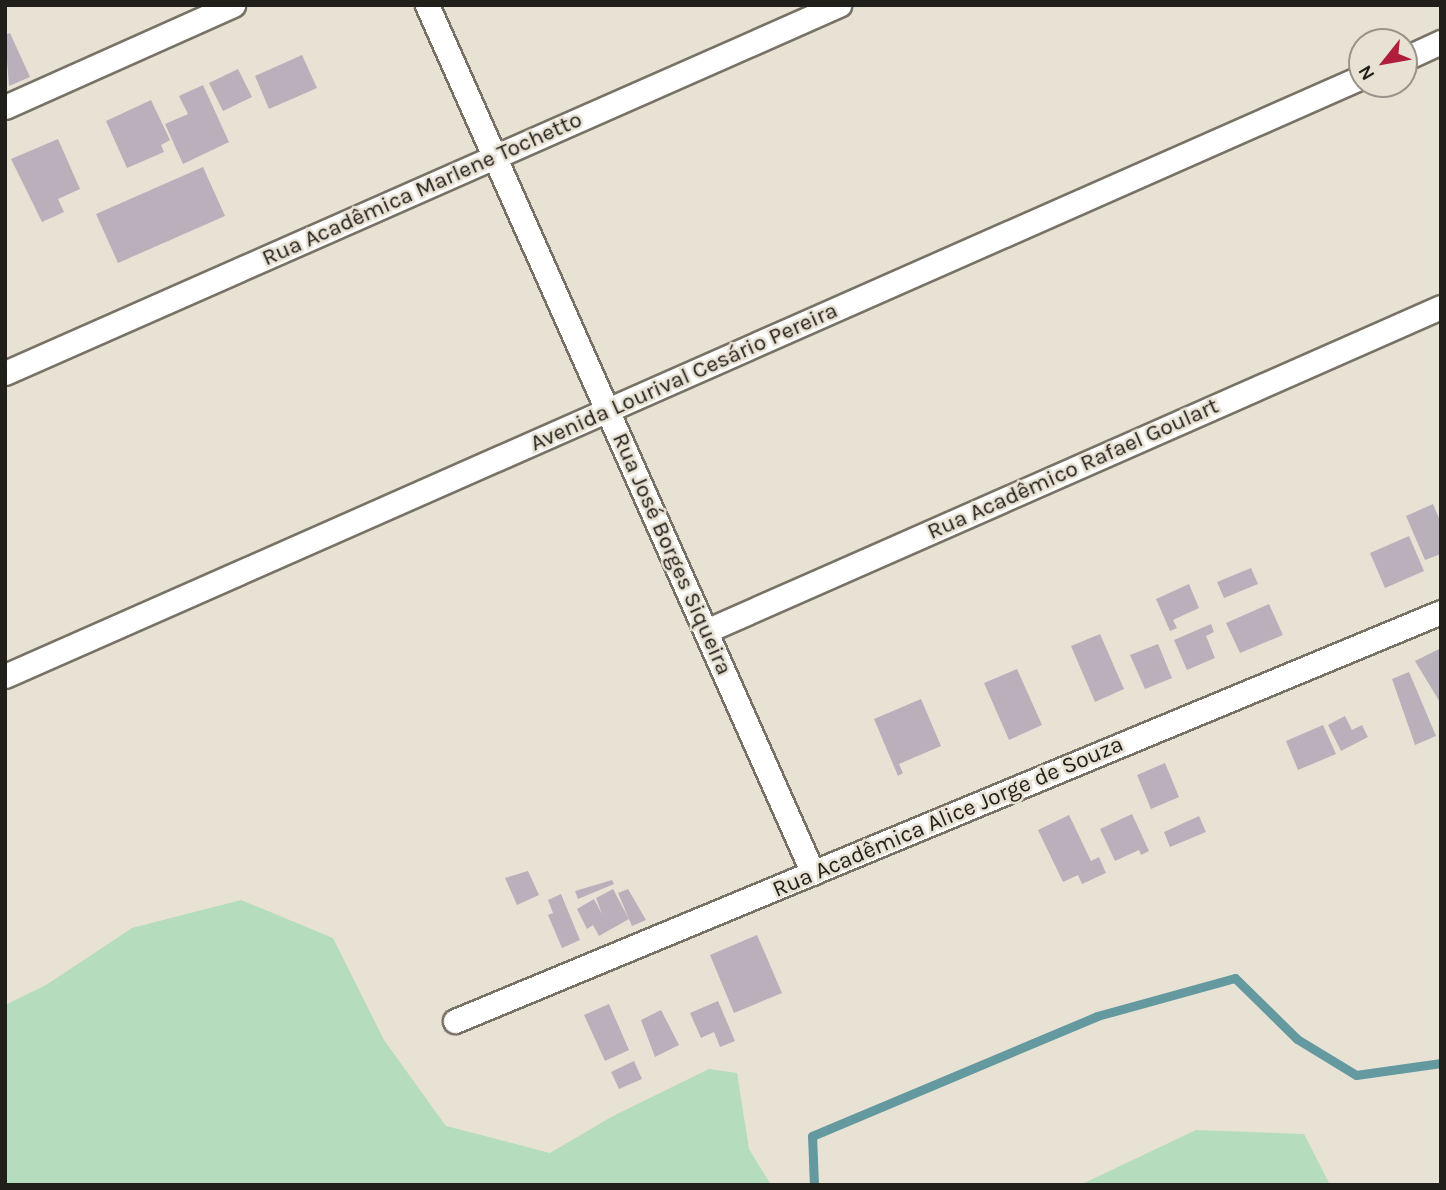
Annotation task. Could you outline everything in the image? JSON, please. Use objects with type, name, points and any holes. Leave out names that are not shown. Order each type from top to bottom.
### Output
[{"type":"street","points":[[5,107],[233,5]]},
{"type":"street","name":"Rua José Borges Siqueira","points":[[427,5],[813,873]]},
{"type":"street","name":"Rua Acadêmica Marlene Tochetto","points":[[5,373],[839,5]]},
{"type":"street","points":[[1418,53],[1441,43]]},
{"type":"street","name":"Avenida Lourival Cesário Pereira","points":[[5,676],[1348,83]]},
{"type":"street","name":"Rua Acadêmico Rafael Goulart","points":[[706,631],[1441,307]]},
{"type":"street","name":"Rua Acadêmica Alice Jorge de Souza","points":[[455,1021],[1441,612]]},
{"type":"green space","points":[[241,900],[333,938],[384,1040],[446,1126],[550,1153],[613,1116],[709,1069],[737,1073],[749,1149],[771,1185],[5,1185],[5,1005],[46,985],[132,928]]},
{"type":"green space","points":[[1196,1130],[1304,1134],[1330,1185],[1080,1185]]},
{"type":"building","points":[[10,33],[30,77],[9,86],[5,35]]},
{"type":"building","points":[[302,55],[317,88],[269,109],[255,76]]},
{"type":"building","points":[[238,69],[252,97],[223,111],[209,83]]},
{"type":"building","points":[[203,85],[229,142],[183,164],[165,124],[188,114],[179,96]]},
{"type":"building","points":[[151,100],[170,140],[161,145],[164,152],[127,168],[106,121]]},
{"type":"building","points":[[58,139],[80,189],[58,199],[64,212],[42,222],[11,159]]},
{"type":"building","points":[[203,167],[225,216],[118,263],[96,214]]},
{"type":"building","points":[[1433,504],[1441,523],[1441,554],[1425,560],[1406,516]]},
{"type":"building","points":[[1409,536],[1424,571],[1385,588],[1370,553]]},
{"type":"building","points":[[1251,568],[1258,584],[1224,598],[1217,582]]},
{"type":"building","points":[[1189,584],[1199,608],[1173,620],[1177,628],[1170,631],[1156,599]]},
{"type":"building","points":[[1269,604],[1283,635],[1240,653],[1226,623]]},
{"type":"building","points":[[1211,624],[1214,632],[1206,636],[1215,658],[1187,670],[1174,640]]},
{"type":"building","points":[[1100,634],[1124,689],[1095,702],[1071,646]]},
{"type":"building","points":[[1158,644],[1172,678],[1145,689],[1130,655]]},
{"type":"building","points":[[1441,648],[1441,704],[1415,661]]},
{"type":"building","points":[[1017,669],[1042,725],[1009,740],[984,683]]},
{"type":"building","points":[[1409,672],[1436,736],[1415,745],[1392,679]]},
{"type":"building","points":[[921,699],[941,746],[899,764],[903,773],[898,776],[874,719]]},
{"type":"building","points":[[1345,716],[1352,730],[1362,725],[1368,737],[1341,751],[1328,725]]},
{"type":"building","points":[[1323,725],[1336,754],[1298,770],[1286,741]]},
{"type":"building","points":[[1165,763],[1179,797],[1151,809],[1137,775]]},
{"type":"building","points":[[1132,814],[1149,851],[1141,855],[1139,850],[1115,861],[1100,829]]},
{"type":"building","points":[[1069,815],[1091,861],[1099,857],[1106,873],[1082,884],[1078,875],[1063,882],[1038,830]]},
{"type":"building","points":[[1199,816],[1206,832],[1170,847],[1164,832]]},
{"type":"building","points":[[528,871],[539,895],[517,905],[505,878]]},
{"type":"building","points":[[612,880],[614,884],[578,899],[575,891]]},
{"type":"building","points":[[613,889],[629,919],[599,936],[593,925],[587,929],[577,909],[594,899],[602,914],[596,898]]},
{"type":"building","points":[[628,889],[646,920],[632,926],[618,893]]},
{"type":"building","points":[[561,894],[580,940],[562,948],[548,915],[553,913],[548,900]]},
{"type":"building","points":[[757,935],[782,993],[734,1013],[710,955]]},
{"type":"building","points":[[718,1001],[735,1041],[720,1047],[714,1032],[701,1038],[690,1013]]},
{"type":"building","points":[[609,1004],[629,1050],[605,1061],[584,1015]]},
{"type":"building","points":[[661,1010],[679,1045],[655,1057],[641,1020]]},
{"type":"building","points":[[634,1061],[642,1079],[619,1089],[611,1072]]},
{"type":"waterway","points":[[814,1185],[812,1136],[1097,1016],[1235,978],[1297,1039],[1356,1075],[1441,1063]]}]
